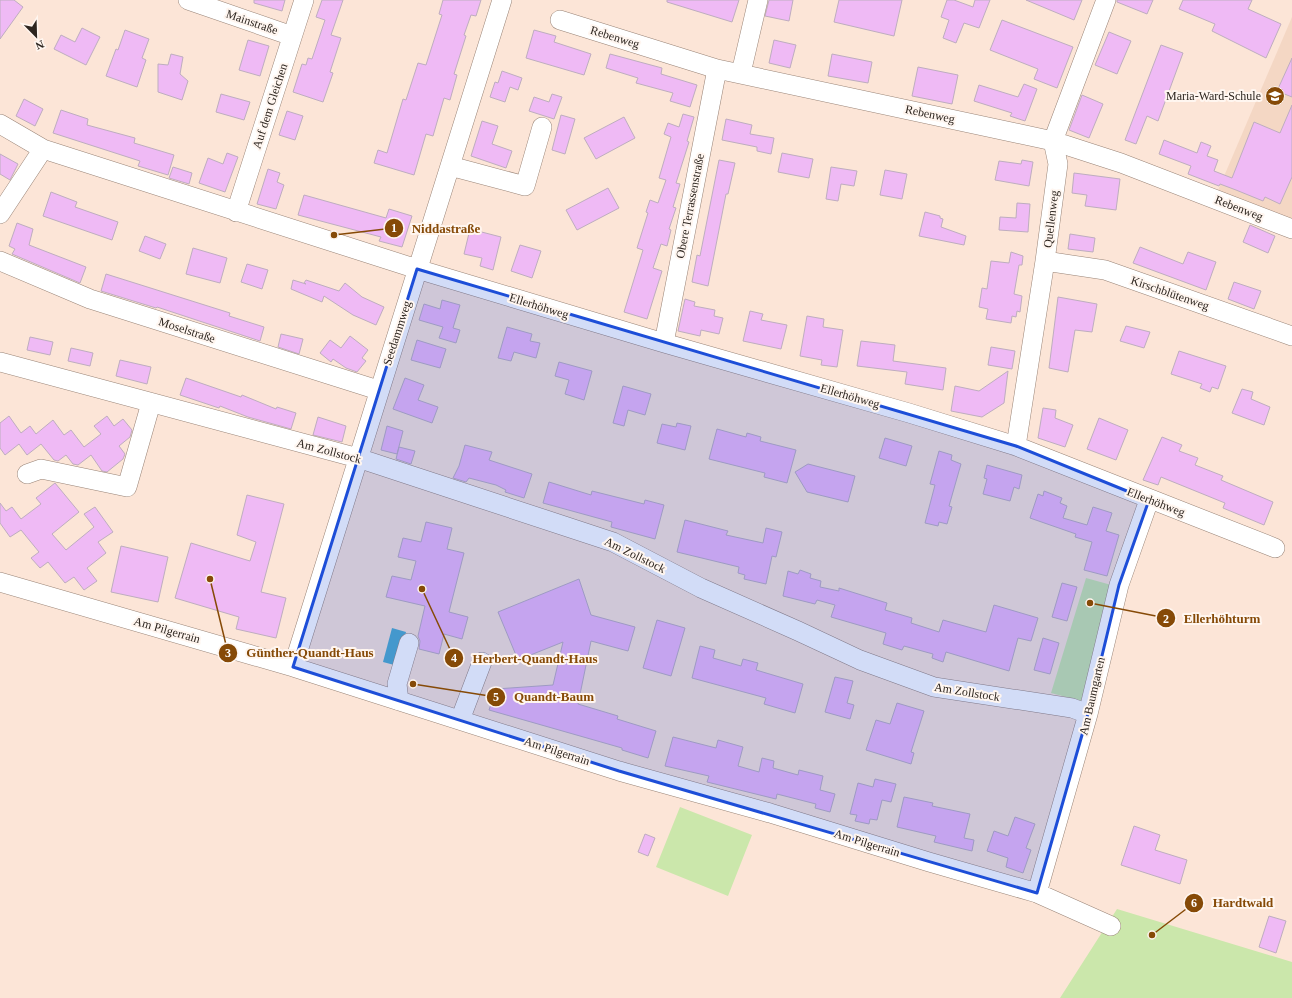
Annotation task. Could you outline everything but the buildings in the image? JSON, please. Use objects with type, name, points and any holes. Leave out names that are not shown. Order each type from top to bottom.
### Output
[{"type":"street","name":"Mainstraße","points":[[188,0],[292,36]]},
{"type":"street","name":"Auf dem Gleichen","points":[[236,212],[304,0]]},
{"type":"street","name":"Seedammweg","points":[[293,667],[378,390],[502,0]]},
{"type":"street","points":[[741,73],[758,0]]},
{"type":"street","points":[[1052,140],[1106,0]]},
{"type":"street","name":"Rebenweg","points":[[560,20],[717,69],[1052,140],[1122,163],[1292,229]]},
{"type":"street","name":"Obere Terrassenstraße","points":[[664,343],[717,69]]},
{"type":"street","name":"Ellerhöhweg","points":[[0,124],[43,149],[236,212],[417,269],[664,343],[909,413],[1016,446],[1149,500],[1275,548]]},
{"type":"street","points":[[450,166],[525,186],[542,127]]},
{"type":"street","name":"Quellenweg","points":[[1016,446],[1045,261],[1058,164],[1052,140]]},
{"type":"street","points":[[0,214],[43,149]]},
{"type":"street","name":"Moselstraße","points":[[0,261],[90,299],[378,390]]},
{"type":"street","name":"Kirschblütenweg","points":[[1045,261],[1105,270],[1292,336]]},
{"type":"street","name":"Am Zollstock","points":[[0,362],[358,458],[613,542],[701,588],[804,635],[860,660],[934,687],[1072,708],[1088,714]]},
{"type":"street","points":[[27,474],[41,469],[127,487],[151,403]]},
{"type":"street","name":"Am Baumgarten","points":[[1037,893],[1088,714],[1119,585],[1149,500]]},
{"type":"street","name":"Am Pilgerrain","points":[[0,582],[293,667],[620,771],[770,813],[929,862],[1037,893],[1111,926]]},
{"type":"street","points":[[399,701],[397,684],[409,643]]},
{"type":"street","points":[[460,720],[482,662]]},
{"type":"highlighted area","points":[[417,269],[1016,446],[1149,500],[1119,585],[1088,714],[1037,893],[619,771],[293,667]]},
{"type":"shaded area","name":"Maria-Ward-Schule","points":[[1292,17],[1292,225],[1216,195]]},
{"type":"green space","points":[[1086,578],[1115,586],[1081,701],[1051,693]]},
{"type":"green space","points":[[680,807],[752,835],[728,896],[656,867]]},
{"type":"green space","points":[[1117,909],[1292,962],[1292,998],[1060,998]]},
{"type":"water","points":[[392,628],[406,632],[398,666],[383,662]]},
{"type":"place","name":"Maria-Ward-Schule","points":[[1275,96]]},
{"type":"place","name":"Niddastraße","points":[[334,235]]},
{"type":"place","name":"Günther-Quandt-Haus","points":[[210,579]]},
{"type":"place","name":"Herbert-Quandt-Haus","points":[[422,589]]},
{"type":"place","name":"Ellerhöhturm","points":[[1090,603]]},
{"type":"place","name":"Quandt-Baum","points":[[413,684]]},
{"type":"place","name":"Hardtwald","points":[[1152,935]]}]
